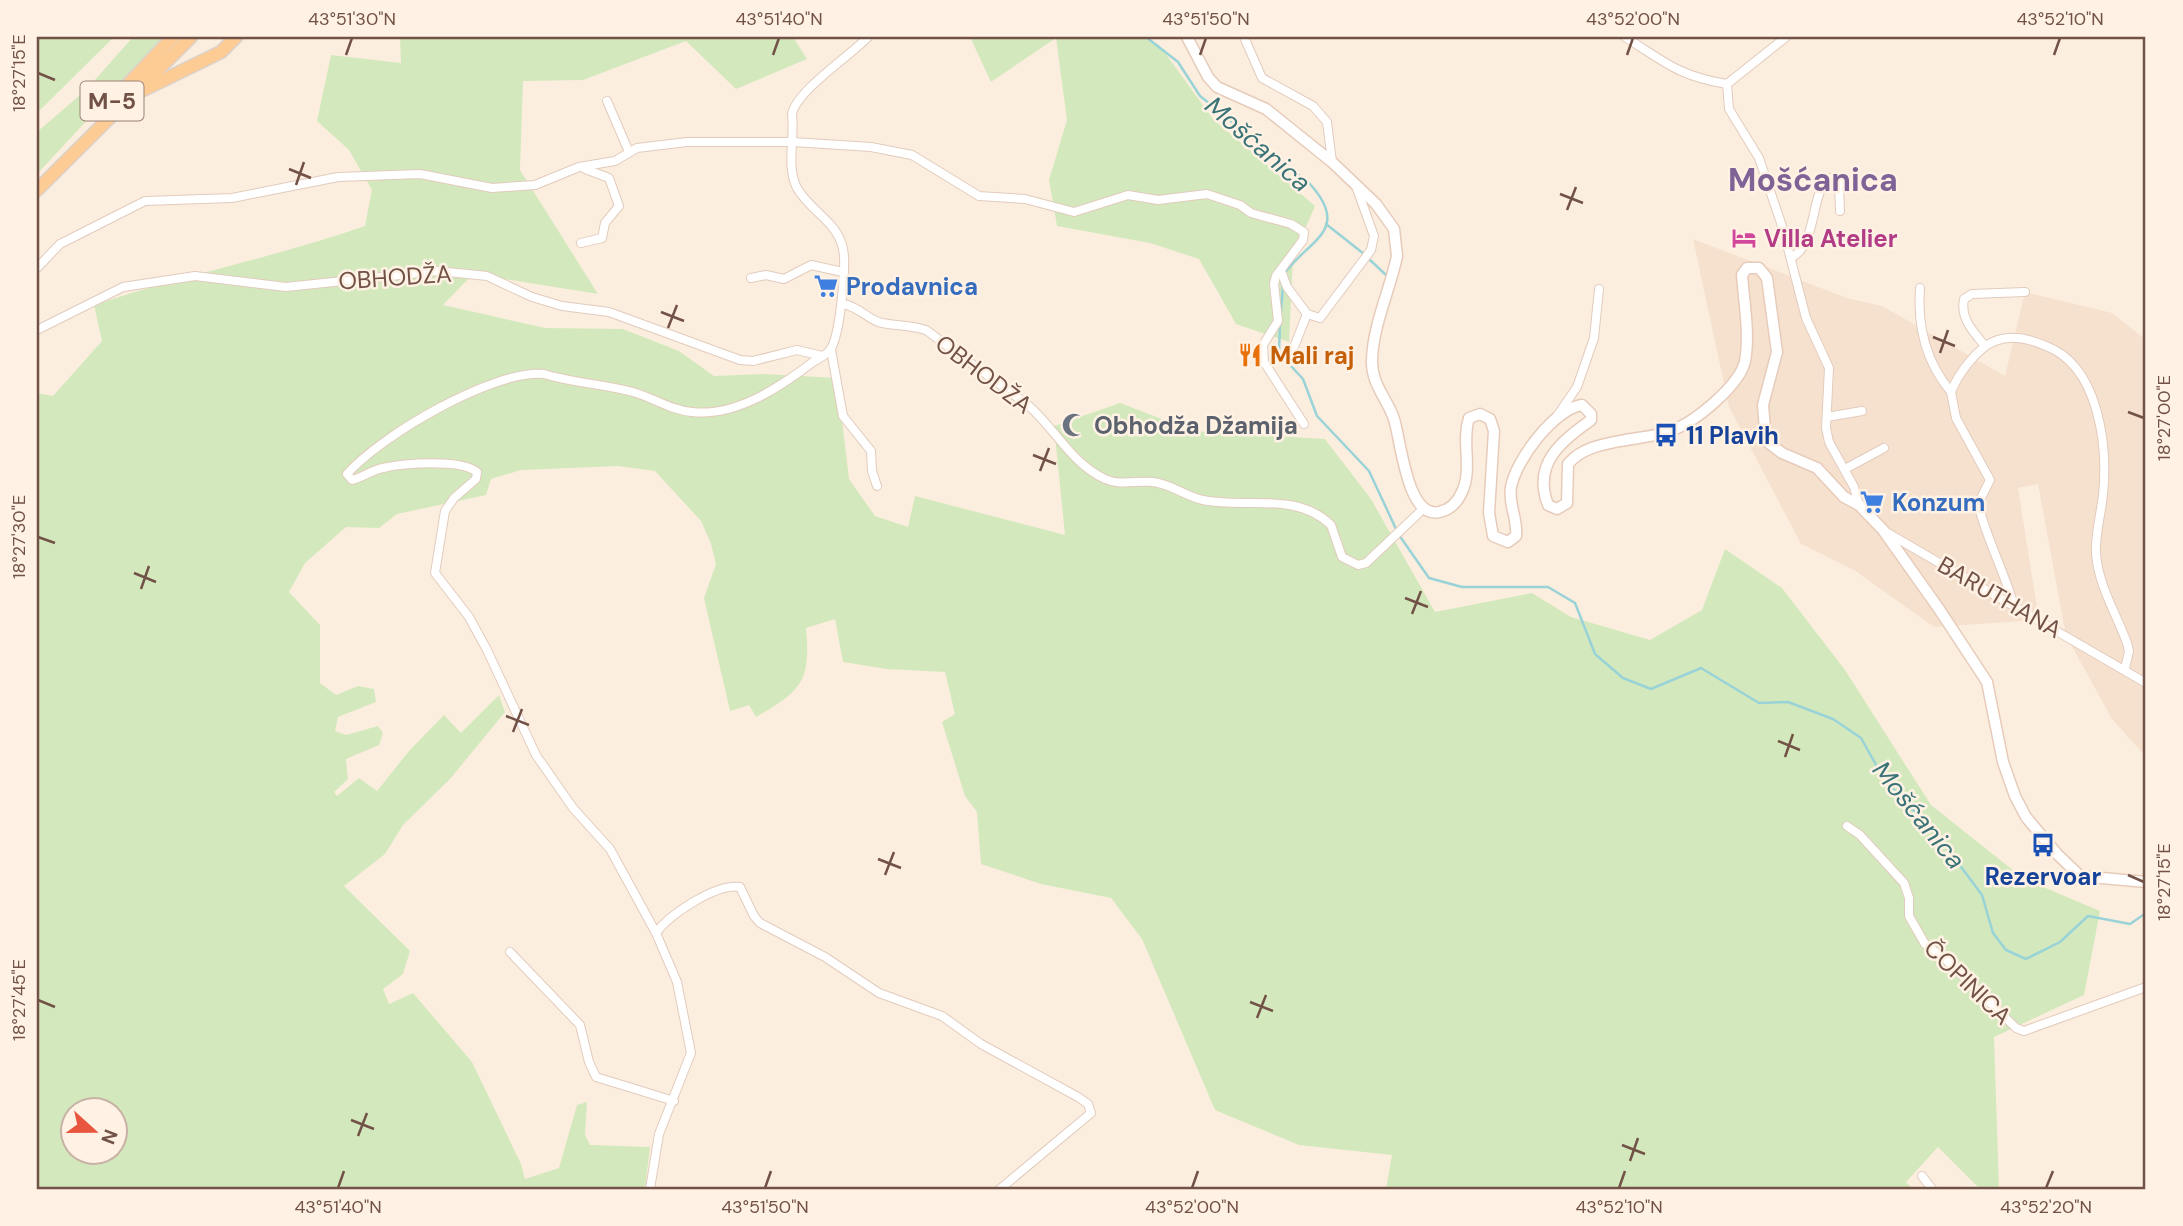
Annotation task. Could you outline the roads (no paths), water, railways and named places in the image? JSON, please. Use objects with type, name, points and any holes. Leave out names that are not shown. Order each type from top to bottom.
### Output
[{"type":"main road","name":"M-5","points":[[58,169],[63,153],[173,37]]},
{"type":"main road","points":[[131,96],[191,37]]},
{"type":"main road","name":"M-5","points":[[37,190],[131,96],[221,51],[236,37]]},
{"type":"main road","points":[[1187,37],[1208,77],[1217,88],[1266,109],[1332,162],[1388,218],[1397,241],[1394,270],[1375,341],[1373,379],[1393,417],[1413,496],[1423,509],[1440,512],[1454,505],[1467,478],[1468,423],[1474,415],[1483,415],[1492,422],[1494,431],[1491,528],[1498,540],[1513,540],[1517,531],[1511,502],[1516,472],[1530,448],[1557,416],[1582,405],[1591,414],[1591,420],[1558,444],[1548,462],[1545,496],[1548,505],[1557,509],[1567,503],[1568,464],[1583,452],[1599,445],[1672,431],[1687,423],[1735,383],[1741,373],[1747,347],[1742,275],[1747,268],[1759,268],[1767,278],[1777,352],[1763,405],[1766,441],[1782,453],[1818,468],[1844,497],[1859,505]]},
{"type":"main road","name":"BARUTHANA","points":[[1859,505],[1883,530]]},
{"type":"main road","points":[[1883,530],[1987,682],[2003,762],[2026,817],[2080,876],[2146,882]]},
{"type":"street","points":[[868,37],[810,89],[793,108],[792,170],[796,186],[808,203],[824,215],[840,238],[844,255],[843,304],[831,349],[844,416],[871,451],[872,471],[877,486]]},
{"type":"street","points":[[1244,37],[1262,79],[1313,106],[1327,122],[1332,162]]},
{"type":"street","points":[[1625,37],[1675,71],[1694,78],[1727,84],[1786,37]]},
{"type":"street","points":[[1727,84],[1729,109],[1759,158],[1791,258],[1812,336],[1829,368],[1829,442],[1859,505]]},
{"type":"street","points":[[607,101],[629,152]]},
{"type":"street","points":[[37,268],[60,244],[145,201],[232,198],[338,177],[421,174],[492,188],[535,186],[579,167],[615,162],[629,152],[662,142],[793,142],[872,147],[912,155],[979,196],[1025,199],[1074,212],[1128,195],[1158,200],[1207,194],[1240,205],[1251,213],[1292,224],[1304,232],[1304,240],[1273,284],[1278,321],[1263,345],[1264,362],[1304,424]]},
{"type":"street","points":[[579,167],[608,178],[619,206],[605,223],[602,239],[581,243]]},
{"type":"street","points":[[1791,258],[1800,253],[1806,244],[1822,187],[1830,178],[1839,182],[1840,211]]},
{"type":"street","points":[[1281,271],[1287,287],[1307,314],[1320,318],[1371,250],[1374,236],[1354,184]]},
{"type":"street","points":[[751,278],[765,275],[783,279],[811,265],[844,272]]},
{"type":"street","name":"OBHODŽA","points":[[37,330],[123,287],[195,276],[286,286],[438,271],[487,276],[562,306],[609,312],[740,360],[753,360],[797,350],[822,356]]},
{"type":"street","points":[[1920,288],[1919,320],[1926,350],[1940,379],[1951,392],[1956,418],[1990,480],[1978,504],[1993,554],[2014,606]]},
{"type":"street","points":[[1557,416],[1577,387],[1594,338],[1599,289]]},
{"type":"street","points":[[1985,346],[1965,321],[1962,310],[1964,299],[1972,294],[2025,292]]},
{"type":"street","name":"OBHODŽA","points":[[843,304],[855,306],[881,323],[907,324],[926,330],[1045,420],[1075,459],[1109,481],[1166,484],[1203,500],[1254,501],[1299,508],[1331,525],[1342,557],[1358,565],[1366,563],[1423,509]]},
{"type":"street","points":[[1292,352],[1307,314]]},
{"type":"street","points":[[1951,392],[1985,346],[2009,336],[2056,350],[2073,365],[2090,394],[2098,417],[2104,464],[2096,554],[2106,595],[2129,651],[2124,669]]},
{"type":"street","points":[[650,1189],[655,1146],[691,1052],[677,982],[656,933],[610,849],[573,808],[536,754],[487,650],[468,617],[435,573],[445,511],[454,498],[476,479],[477,472],[471,467],[426,464],[381,468],[352,480],[347,474],[357,462],[407,426],[464,396],[533,373],[637,393],[667,408],[706,413],[755,399],[786,382],[831,349]]},
{"type":"street","points":[[1827,417],[1862,411]]},
{"type":"street","points":[[1844,469],[1884,448]]},
{"type":"street","name":"BARUTHANA","points":[[1883,530],[2146,683]]},
{"type":"street","name":"ČOPINICA","points":[[1847,826],[1860,835],[1904,883],[1909,898],[1909,916],[1925,944],[2016,1028],[2024,1031],[2146,987]]},
{"type":"street","points":[[656,933],[664,922],[706,895],[733,886],[740,887],[760,923],[825,957],[879,993],[942,1016],[981,1044],[1056,1083],[1088,1104],[1091,1112],[1087,1119],[1058,1138],[1000,1189]]},
{"type":"street","points":[[510,952],[580,1025],[589,1062],[596,1077],[674,1101]]},
{"type":"street","points":[[1922,1176],[1933,1189]]},
{"type":"waterway","name":"Mošćanica","points":[[1146,37],[1178,62],[1200,96],[1310,184],[1322,200],[1327,213],[1327,224],[1322,234],[1284,274]]},
{"type":"waterway","points":[[1326,224],[1364,254]]},
{"type":"waterway","points":[[1370,260],[1386,275]]},
{"type":"waterway","name":"Mošćanica","points":[[1281,312],[1283,284]]},
{"type":"waterway","name":"Mošćanica","points":[[1280,322],[1279,353],[1303,379],[1317,416],[1369,471],[1396,529]]},
{"type":"waterway","name":"Mošćanica","points":[[1399,535],[1429,578],[1462,587],[1548,587],[1575,603],[1595,654],[1623,678],[1651,689],[1701,668],[1759,703],[1788,702],[1833,719],[1861,738],[1884,779],[1941,840],[1982,895],[1993,933],[2006,950],[2026,959],[2060,942],[2088,916],[2130,924],[2146,913]]},
{"type":"place","name":"Villa Atelier","points":[[1744,238]]},
{"type":"place","name":"Prodavnica","points":[[826,286]]},
{"type":"place","name":"Mali raj","points":[[1250,355]]},
{"type":"place","name":"Obhodža Džamija","points":[[1074,425]]},
{"type":"place","name":"11 Plavih","points":[[1666,435]]},
{"type":"place","name":"Konzum","points":[[1872,502]]},
{"type":"place","name":"Rezervoar","points":[[2043,845]]},
{"type":"district","name":"Mošćanica","points":[[1813,180]]}]
